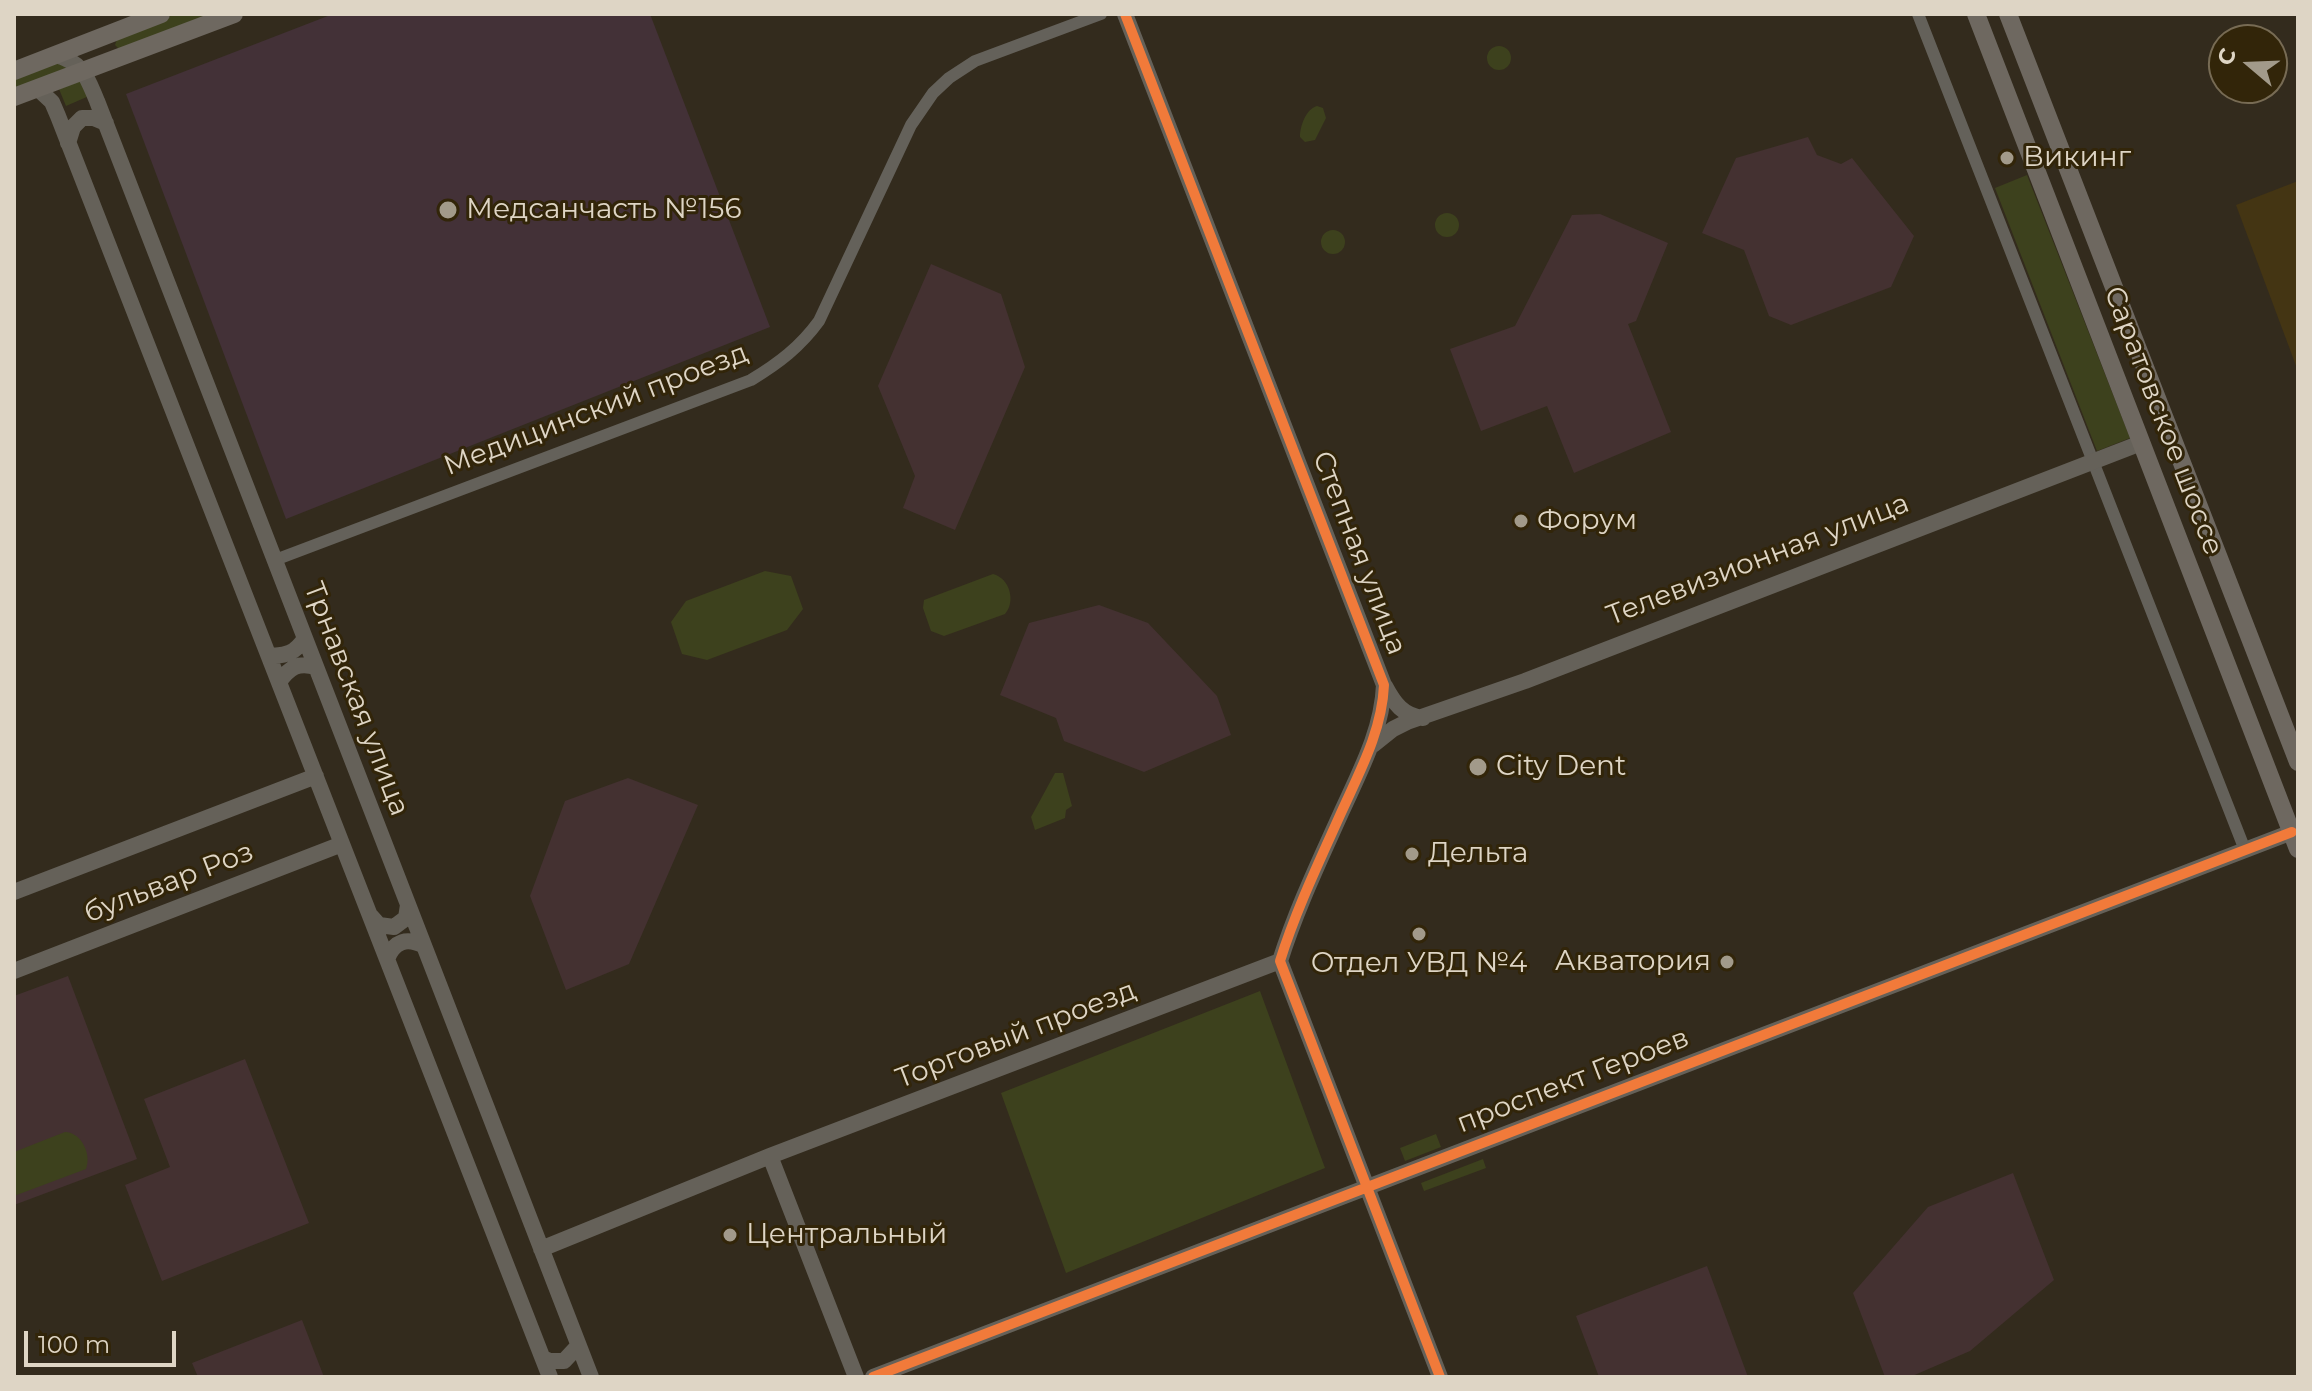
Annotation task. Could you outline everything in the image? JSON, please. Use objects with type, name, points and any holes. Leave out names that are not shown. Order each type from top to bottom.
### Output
[{"type":"main road","points":[[14,71],[161,14]]},
{"type":"main road","points":[[14,97],[234,14]]},
{"type":"main road","name":"Саратовское шоссе","points":[[1976,14],[2295,840]]},
{"type":"main road","name":"Саратовское шоссе","points":[[2008,14],[2298,762]]},
{"type":"main road","points":[[103,37],[112,59]]},
{"type":"main road","name":"Телевизионная улица","points":[[2141,443],[2170,431]]},
{"type":"main road","points":[[2240,700],[2269,688]]},
{"type":"street","name":"Медицинский проезд","points":[[275,560],[751,380],[785,359],[819,321],[911,125],[933,93],[975,61],[1101,14]]},
{"type":"street","name":"Степная улица","points":[[1125,14],[1384,685],[1381,716],[1370,748],[1309,884],[1280,961]]},
{"type":"street","points":[[1918,14],[2245,850]]},
{"type":"street","points":[[56,55],[84,70]]},
{"type":"street","name":"Трнавская улица","points":[[84,70],[591,1377]]},
{"type":"street","points":[[37,88],[52,102],[550,1377]]},
{"type":"street","points":[[68,143],[73,127],[82,118],[94,118],[106,123]]},
{"type":"street","name":"Телевизионная улица","points":[[1370,748],[1393,729],[2141,443]]},
{"type":"street","points":[[269,655],[290,653],[305,638]]},
{"type":"street","points":[[279,682],[295,665],[316,667]]},
{"type":"street","points":[[1384,685],[1401,710],[1423,718]]},
{"type":"street","name":"бульвар Роз","points":[[14,892],[316,776]]},
{"type":"street","name":"проспект Героев","points":[[873,1377],[2245,850],[2295,840]]},
{"type":"street","name":"бульвар Роз","points":[[14,971],[342,844]]},
{"type":"street","points":[[370,914],[379,925],[394,927],[406,918],[408,905]]},
{"type":"street","points":[[387,959],[392,949],[402,941],[414,941],[424,946]]},
{"type":"street","points":[[1280,961],[1440,1377]]},
{"type":"street","name":"Торговый проезд","points":[[541,1249],[770,1156],[1280,961]]},
{"type":"street","points":[[770,1156],[856,1377]]},
{"type":"street","points":[[543,1358],[564,1361],[578,1346]]},
{"type":"shaded area","name":"Медсанчасть №156","points":[[333,14],[650,14],[770,327],[286,519],[126,94]]},
{"type":"shaded area","points":[[1808,137],[1817,155],[1841,164],[1852,158],[1914,236],[1891,287],[1791,325],[1769,316],[1744,250],[1702,233],[1736,158]]},
{"type":"shaded area","points":[[2298,181],[2298,371],[2236,205]]},
{"type":"shaded area","points":[[1600,214],[1668,243],[1636,321],[1628,324],[1671,432],[1574,473],[1547,406],[1481,431],[1450,349],[1515,326],[1572,215]]},
{"type":"shaded area","points":[[931,264],[1001,294],[1025,367],[955,530],[903,508],[915,476],[878,386]]},
{"type":"shaded area","points":[[1099,605],[1148,623],[1217,696],[1231,735],[1144,772],[1064,741],[1056,718],[1000,695],[1029,623]]},
{"type":"shaded area","points":[[628,778],[698,805],[629,964],[566,990],[530,896],[565,801]]},
{"type":"shaded area","points":[[68,976],[137,1159],[14,1205],[14,996]]},
{"type":"shaded area","points":[[245,1059],[309,1223],[162,1281],[125,1185],[170,1167],[144,1099]]},
{"type":"shaded area","points":[[2013,1173],[2054,1280],[1970,1351],[1910,1377],[1885,1377],[1853,1293],[1928,1207]]},
{"type":"shaded area","points":[[1707,1266],[1748,1377],[1599,1377],[1576,1316]]},
{"type":"shaded area","points":[[302,1320],[324,1377],[198,1377],[192,1363]]},
{"type":"green space","points":[[176,14],[216,14],[119,49],[115,45],[118,36]]},
{"type":"green space","points":[[1499,46],[1508,49],[1511,58],[1508,67],[1499,70],[1490,67],[1487,58],[1490,49]]},
{"type":"green space","points":[[53,62],[73,69],[14,92],[14,77]]},
{"type":"green space","points":[[83,80],[89,96],[66,106],[59,89]]},
{"type":"green space","points":[[1317,106],[1323,108],[1326,118],[1315,140],[1305,142],[1300,137],[1302,123]]},
{"type":"green space","points":[[2027,175],[2130,438],[2097,451],[1995,188]]},
{"type":"green space","points":[[1442,213],[1452,213],[1459,220],[1459,230],[1452,237],[1442,237],[1435,230],[1435,220]]},
{"type":"green space","points":[[1328,230],[1338,230],[1345,237],[1345,247],[1338,254],[1328,254],[1321,247],[1321,237]]},
{"type":"green space","points":[[765,571],[791,576],[803,609],[787,630],[707,660],[682,654],[671,622],[686,601]]},
{"type":"green space","points":[[993,574],[1004,580],[1010,591],[1010,603],[1005,614],[944,636],[931,631],[923,608],[924,600]]},
{"type":"green space","points":[[1055,773],[1063,773],[1072,806],[1066,810],[1065,818],[1035,830],[1031,817]]},
{"type":"green space","points":[[1260,991],[1325,1168],[1066,1273],[1001,1093]]},
{"type":"green space","points":[[65,1132],[76,1136],[84,1145],[88,1157],[86,1169],[14,1196],[14,1152]]},
{"type":"green space","points":[[1436,1134],[1441,1147],[1405,1161],[1400,1148]]},
{"type":"green space","points":[[1483,1159],[1486,1168],[1424,1191],[1421,1183]]},
{"type":"cycle path","points":[[1125,14],[1384,685],[1379,718],[1369,750],[1308,886],[1280,961],[1440,1377]]},
{"type":"cycle path","points":[[873,1377],[2292,832]]},
{"type":"place","name":"Викинг","points":[[2007,158]]},
{"type":"place","name":"Медсанчасть №156","points":[[448,210]]},
{"type":"place","name":"Форум","points":[[1521,521]]},
{"type":"place","name":"City Dent","points":[[1478,767]]},
{"type":"place","name":"Дельта","points":[[1412,854]]},
{"type":"place","name":"Отдел УВД №4","points":[[1419,934]]},
{"type":"place","name":"Акватория","points":[[1727,962]]},
{"type":"place","name":"Центральный","points":[[730,1235]]}]
